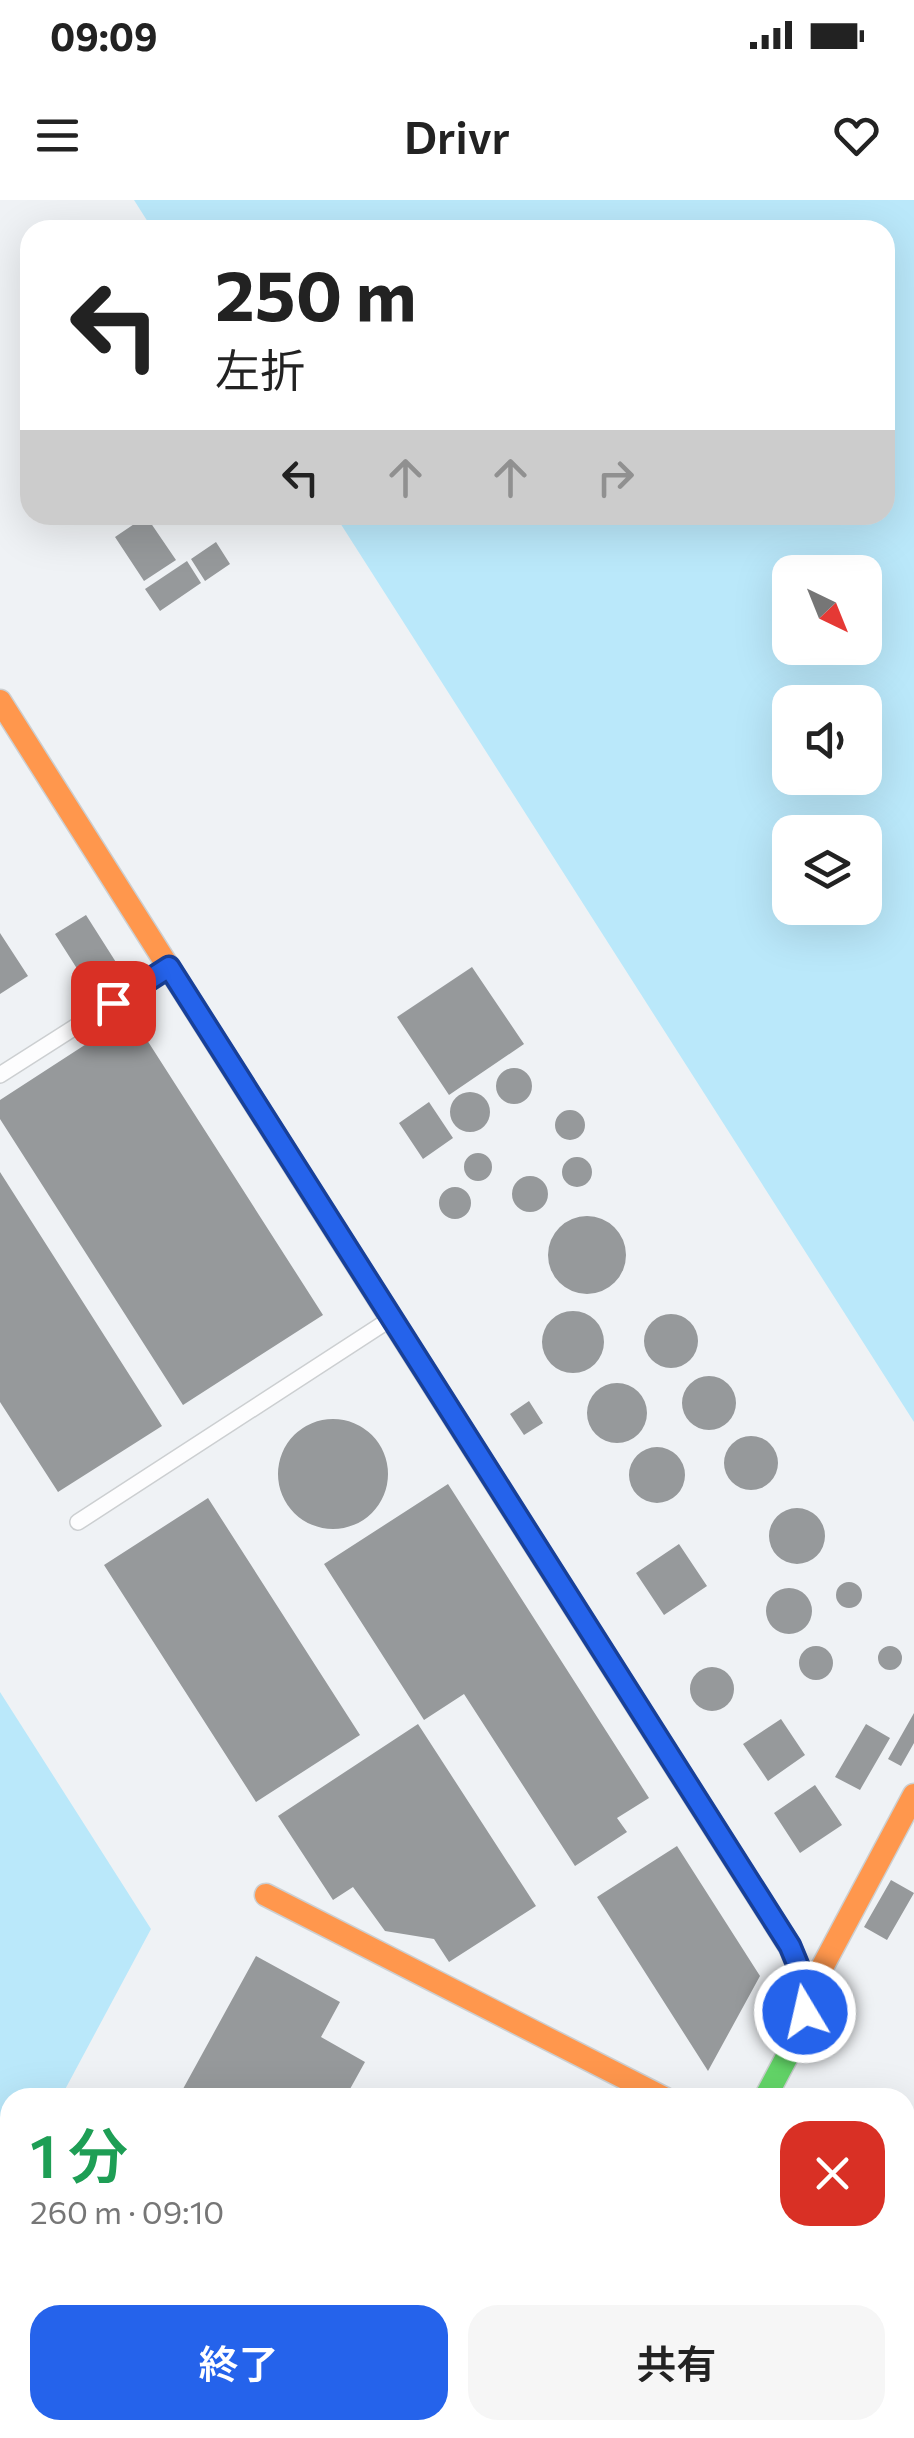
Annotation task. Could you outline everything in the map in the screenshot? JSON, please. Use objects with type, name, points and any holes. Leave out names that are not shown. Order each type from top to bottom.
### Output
[{"type":"street","points":[[0,701],[790,1946],[809,1992]]},
{"type":"street","points":[[770,2088],[800,2032],[809,1992],[914,1795]]},
{"type":"street","points":[[266,1895],[644,2088]]},
{"type":"lane","points":[[0,1075],[169,967]]},
{"type":"lane","points":[[78,1522],[392,1318]]},
{"type":"water","points":[[134,200],[914,200],[914,1422],[341,525],[895,525],[895,220],[147,220]]},
{"type":"water","points":[[0,1692],[151,1929],[66,2088],[0,2088]]},
{"type":"building","points":[[133,525],[152,525],[176,560],[144,581],[115,537]]},
{"type":"building","points":[[216,542],[230,564],[205,581],[191,559]]},
{"type":"building","points":[[187,561],[201,583],[160,611],[145,589]]},
{"type":"building","points":[[86,915],[126,978],[95,997],[55,934]]},
{"type":"building","points":[[0,933],[28,976],[0,994]]},
{"type":"building","points":[[472,967],[524,1044],[449,1095],[397,1017]]},
{"type":"building","points":[[131,1015],[323,1315],[183,1405],[0,1119],[0,1100]]},
{"type":"building","points":[[514,1068],[527,1073],[532,1086],[527,1099],[514,1104],[501,1099],[496,1086],[501,1073]]},
{"type":"building","points":[[470,1092],[484,1098],[490,1112],[484,1126],[470,1132],[456,1126],[450,1112],[456,1098]]},
{"type":"building","points":[[429,1102],[453,1138],[423,1159],[399,1123]]},
{"type":"building","points":[[570,1110],[581,1114],[585,1125],[581,1136],[570,1140],[559,1136],[555,1125],[559,1114]]},
{"type":"building","points":[[478,1153],[488,1157],[492,1167],[488,1177],[478,1181],[468,1177],[464,1167],[468,1157]]},
{"type":"building","points":[[577,1157],[588,1161],[592,1172],[588,1183],[577,1187],[566,1183],[562,1172],[566,1161]]},
{"type":"building","points":[[0,1172],[162,1426],[58,1492],[0,1402]]},
{"type":"building","points":[[530,1176],[542,1182],[548,1194],[542,1206],[530,1212],[518,1206],[512,1194],[518,1182]]},
{"type":"building","points":[[455,1187],[466,1192],[471,1203],[466,1214],[455,1219],[444,1214],[439,1203],[444,1192]]},
{"type":"building","points":[[579,1216],[595,1216],[620,1233],[626,1255],[620,1277],[609,1288],[595,1294],[579,1294],[554,1277],[548,1263],[548,1247],[565,1222]]},
{"type":"building","points":[[573,1311],[595,1320],[604,1342],[595,1364],[573,1373],[551,1364],[542,1342],[551,1320]]},
{"type":"building","points":[[671,1314],[690,1322],[698,1341],[690,1360],[671,1368],[652,1360],[644,1341],[652,1322]]},
{"type":"building","points":[[709,1376],[728,1384],[736,1403],[728,1422],[709,1430],[690,1422],[682,1403],[690,1384]]},
{"type":"building","points":[[617,1383],[638,1392],[647,1413],[638,1434],[617,1443],[596,1434],[587,1413],[596,1392]]},
{"type":"building","points":[[529,1401],[543,1423],[524,1435],[510,1414]]},
{"type":"building","points":[[333,1419],[354,1423],[372,1435],[384,1453],[388,1474],[384,1495],[372,1513],[354,1525],[333,1529],[312,1525],[294,1513],[282,1495],[278,1474],[282,1453],[294,1435],[312,1423]]},
{"type":"building","points":[[751,1436],[770,1444],[778,1463],[770,1482],[751,1490],[732,1482],[724,1463],[732,1444]]},
{"type":"building","points":[[657,1447],[677,1455],[685,1475],[677,1495],[657,1503],[637,1495],[629,1475],[637,1455]]},
{"type":"building","points":[[448,1484],[649,1798],[617,1818],[627,1832],[575,1866],[464,1694],[424,1720],[324,1564]]},
{"type":"building","points":[[208,1498],[360,1735],[256,1802],[104,1565]]},
{"type":"building","points":[[797,1508],[817,1516],[825,1536],[817,1556],[797,1564],[777,1556],[769,1536],[777,1516]]},
{"type":"building","points":[[679,1544],[707,1586],[664,1615],[636,1573]]},
{"type":"building","points":[[849,1582],[858,1586],[862,1595],[858,1604],[849,1608],[840,1604],[836,1595],[840,1586]]},
{"type":"building","points":[[789,1588],[805,1595],[812,1611],[805,1627],[789,1634],[773,1627],[766,1611],[773,1595]]},
{"type":"building","points":[[816,1646],[828,1651],[833,1663],[828,1675],[816,1680],[804,1675],[799,1663],[804,1651]]},
{"type":"building","points":[[890,1646],[899,1649],[899,1667],[890,1670],[881,1667],[878,1658],[881,1649]]},
{"type":"building","points":[[712,1667],[727,1674],[734,1689],[727,1704],[712,1711],[697,1704],[690,1689],[697,1674]]},
{"type":"building","points":[[914,1713],[914,1743],[901,1766],[888,1759]]},
{"type":"building","points":[[781,1719],[805,1755],[768,1781],[743,1744]]},
{"type":"building","points":[[418,1724],[536,1906],[449,1962],[434,1939],[385,1931],[353,1887],[333,1900],[278,1816]]},
{"type":"building","points":[[866,1724],[890,1738],[860,1790],[835,1777]]},
{"type":"building","points":[[815,1785],[842,1825],[800,1853],[774,1813]]},
{"type":"building","points":[[677,1846],[760,1976],[708,2071],[597,1897]]},
{"type":"building","points":[[891,1880],[914,1893],[887,1940],[864,1927]]},
{"type":"building","points":[[256,1956],[340,2002],[321,2037],[365,2062],[351,2088],[183,2088]]},
{"type":"traffic: fast","points":[[318,1203],[790,1947],[809,1992],[800,2032],[770,2088]]},
{"type":"traffic: slow","points":[[0,701],[318,1203]]},
{"type":"traffic: slow","points":[[809,1992],[914,1795]]},
{"type":"traffic: slow","points":[[266,1895],[644,2088]]},
{"type":"route","points":[[113,1003],[169,967],[790,1946],[809,1992],[805,2012]]}]
